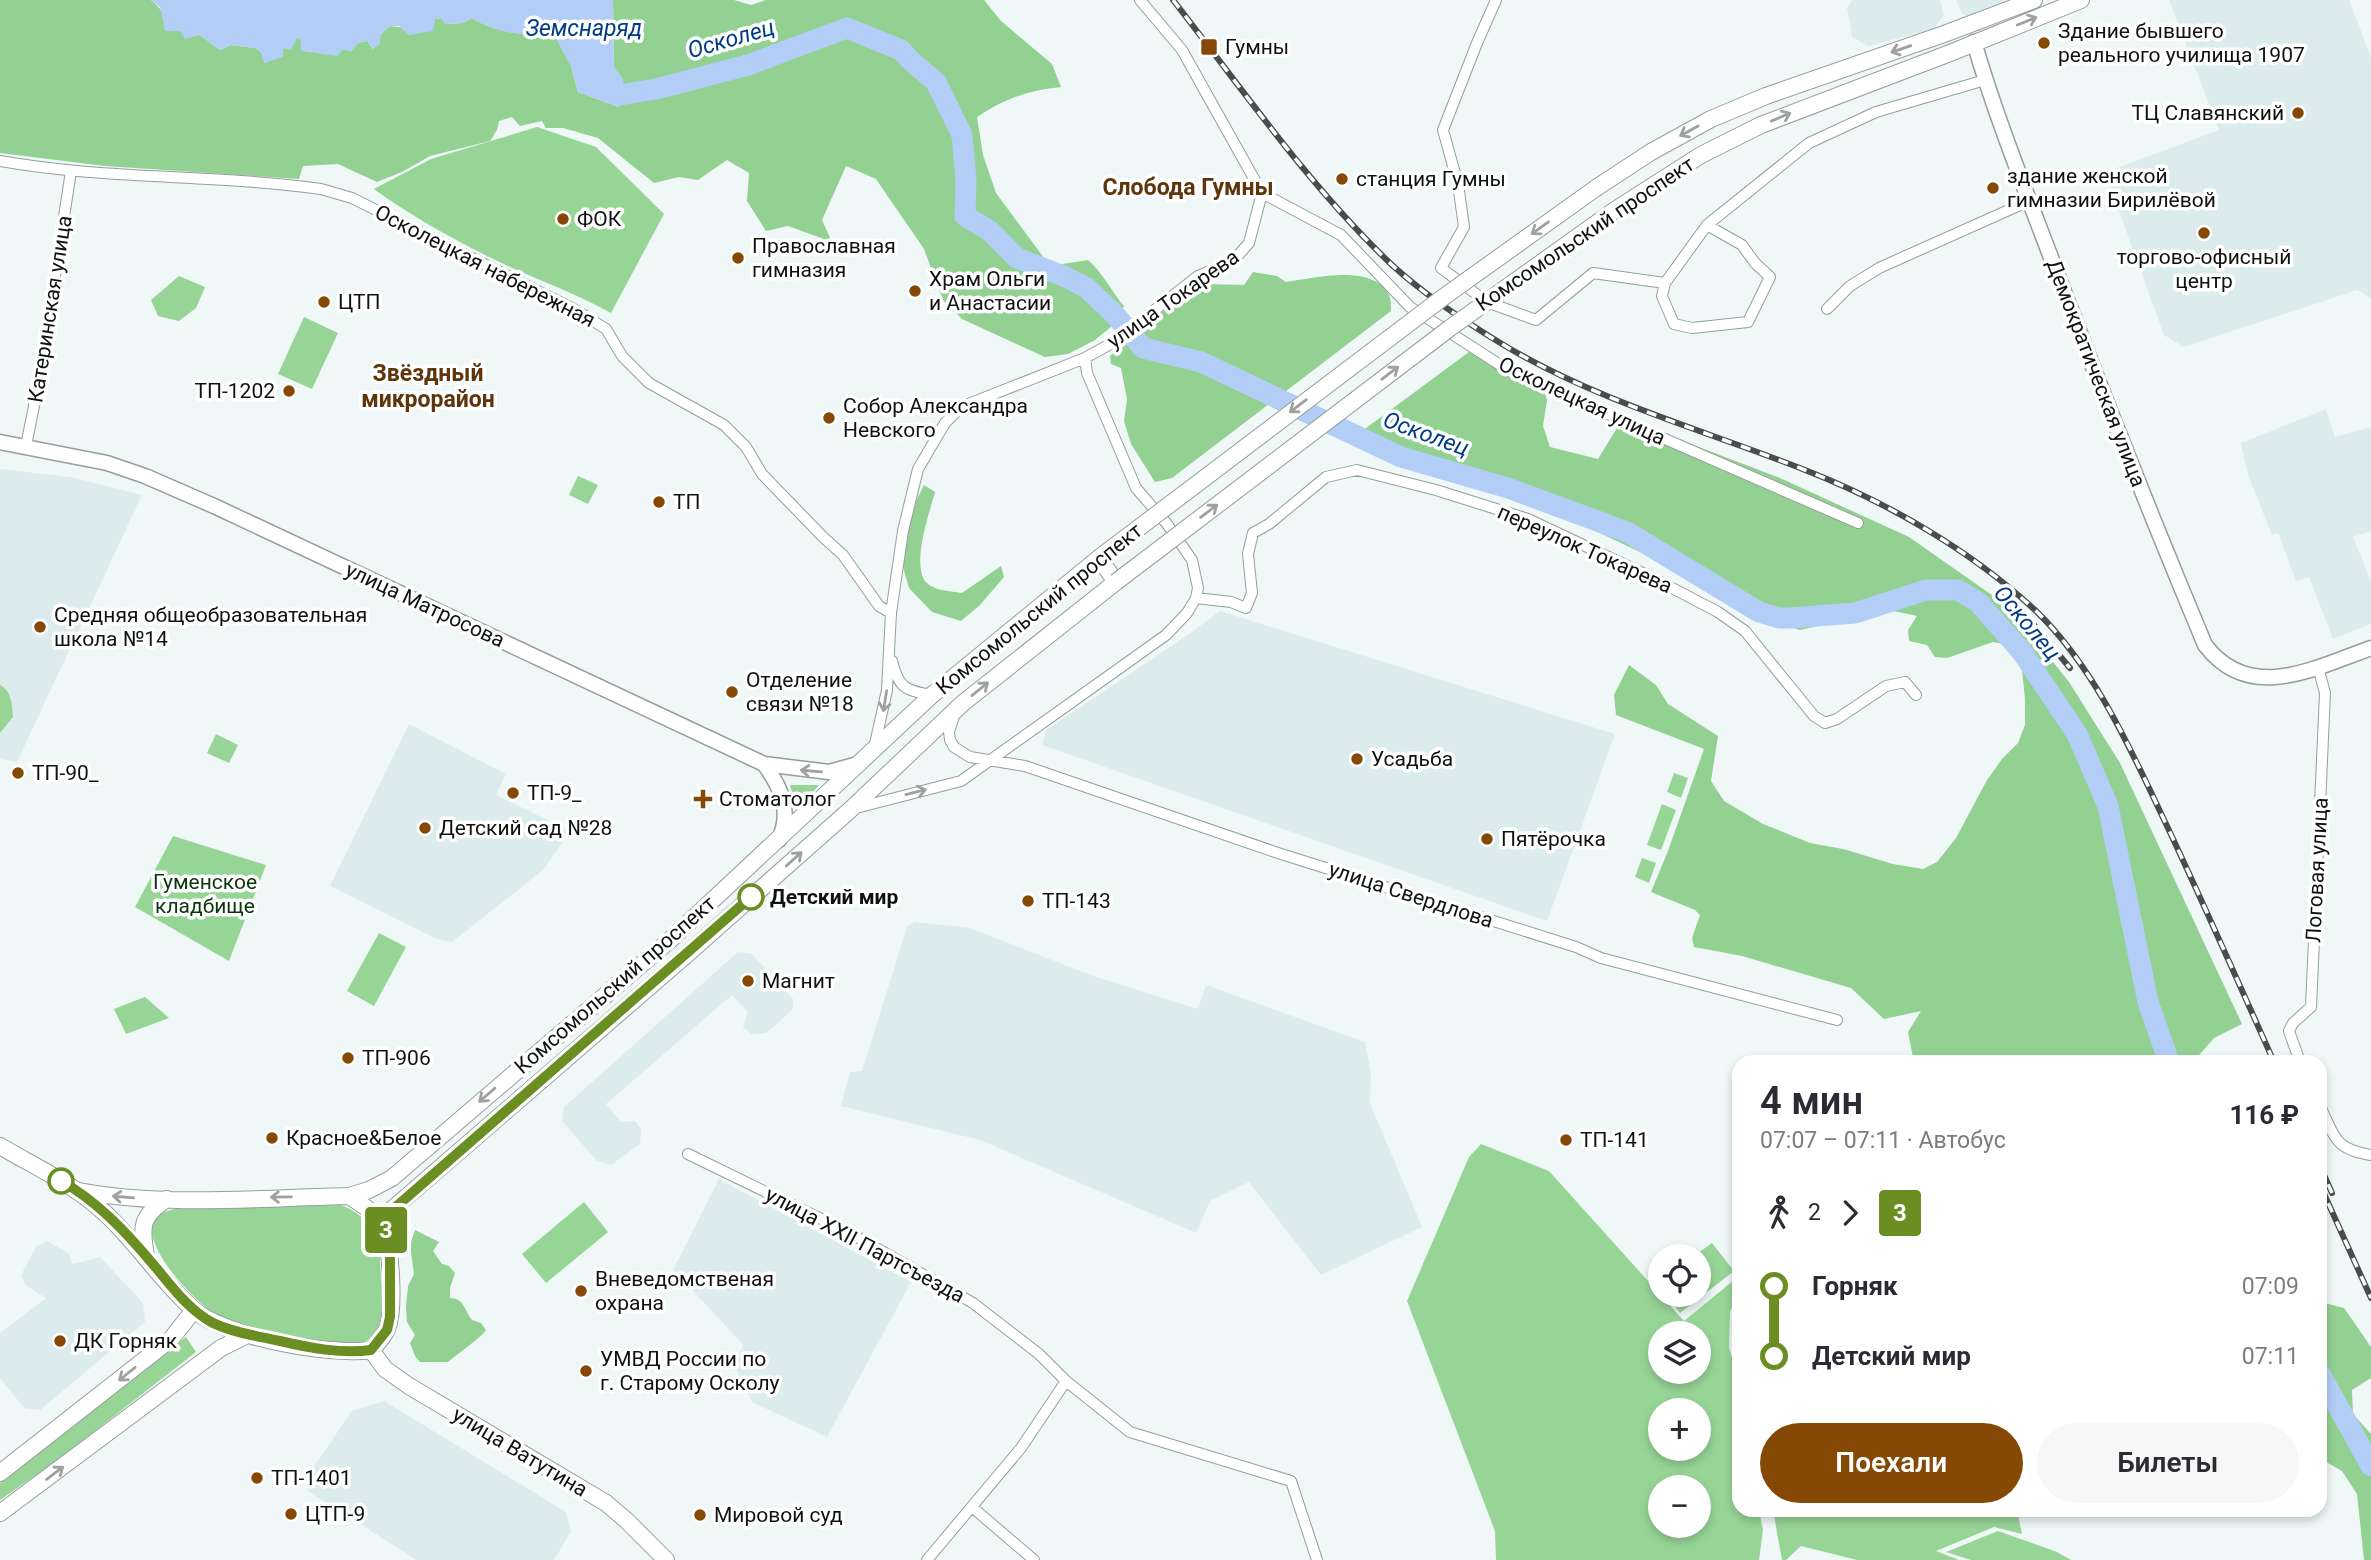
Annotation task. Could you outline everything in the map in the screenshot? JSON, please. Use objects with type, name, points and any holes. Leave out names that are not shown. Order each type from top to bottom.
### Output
[{"type":"main road","name":"Комсомольский проспект","points":[[349,1196],[392,1178],[670,940],[779,841],[932,695],[1098,558],[1445,296],[1596,188],[1651,152],[1711,119],[1766,96],[2034,0]]},
{"type":"main road","name":"Комсомольский проспект","points":[[386,1233],[390,1212],[685,957],[849,810],[956,709],[1116,582],[1450,328],[1615,210],[1701,155],[1762,125],[2081,0]]},
{"type":"main road","name":"Демократическая улица","points":[[1974,42],[2029,201],[2131,468],[2205,645],[2216,660],[2234,672],[2252,677],[2274,679],[2318,667]]},
{"type":"main road","name":"улица Матросова","points":[[0,442],[107,463],[183,492],[764,764],[829,772],[858,764]]},
{"type":"main road","points":[[1098,558],[1116,582]]},
{"type":"main road","points":[[2318,667],[2371,648]]},
{"type":"main road","points":[[764,764],[778,783],[785,811],[779,841]]},
{"type":"main road","points":[[0,1146],[79,1191],[107,1214],[194,1310],[215,1323],[247,1335],[351,1353],[371,1350],[387,1330],[390,1317],[390,1251],[386,1233],[379,1220],[365,1206],[349,1196],[167,1199],[117,1198],[79,1191]]},
{"type":"main road","points":[[146,1256],[142,1232],[145,1219],[155,1207],[167,1199]]},
{"type":"main road","points":[[0,1473],[171,1339],[194,1310]]},
{"type":"main road","points":[[0,1513],[221,1348],[247,1335]]},
{"type":"main road","name":"улица Ватутина","points":[[371,1350],[385,1369],[409,1386],[606,1503],[666,1560]]},
{"type":"street","points":[[1140,0],[1182,50],[1262,193]]},
{"type":"street","points":[[1496,0],[1443,130],[1458,184],[1464,227],[1441,268],[1487,302],[1536,320],[1593,274],[1665,283]]},
{"type":"street","points":[[1707,225],[1742,245],[1770,277],[1748,322],[1692,328],[1674,324],[1662,296],[1665,283],[1707,225],[1809,142],[1875,112],[1985,80]]},
{"type":"street","name":"Осколецкая набережная","points":[[0,161],[71,171],[321,189],[352,198],[574,309],[606,328],[622,356],[649,383],[724,425],[746,447],[762,474],[843,555],[879,606],[891,614]]},
{"type":"street","name":"Катеринская улица","points":[[26,446],[39,381],[71,171]]},
{"type":"street","name":"улица Токарева","points":[[874,748],[887,690],[891,614],[902,531],[918,469],[945,423],[961,407],[1085,358],[1115,342],[1198,276],[1233,261],[1249,243],[1262,193]]},
{"type":"street","name":"Осколецкая улица","points":[[1262,193],[1342,235],[1410,307],[1511,372],[1858,523]]},
{"type":"street","points":[[1828,309],[1850,286],[1879,268],[2029,201]]},
{"type":"street","name":"Комсомольский проспект","points":[[849,810],[961,781],[1166,635],[1187,613],[1196,598],[1198,588],[1192,560],[1167,524],[1136,488],[1087,373],[1085,358]]},
{"type":"street","name":"переулок Токарева","points":[[1196,598],[1231,602],[1246,608],[1252,593],[1248,554],[1253,533],[1269,524],[1326,477],[1357,470],[1436,490],[1528,519],[1654,578],[1718,612],[1745,631],[1814,716],[1825,723],[1837,719],[1886,686],[1905,682],[1916,695]]},
{"type":"street","points":[[890,652],[899,683],[911,691],[932,695]]},
{"type":"street","name":"Логовая улица","points":[[2298,1055],[2288,1031],[2311,1007],[2325,693],[2318,667]]},
{"type":"street","name":"улица Свердлова","points":[[956,709],[949,732],[950,740],[954,747],[970,757],[1025,766],[1292,857],[1576,947],[1601,958],[1837,1020]]},
{"type":"street","points":[[2327,1121],[2342,1146],[2371,1155]]},
{"type":"street","name":"улица XXII Партсъезда","points":[[688,1154],[849,1233],[973,1303],[1040,1354],[1066,1381],[1130,1432],[1291,1481],[1317,1560]]},
{"type":"street","points":[[927,1560],[1021,1448],[1066,1381]]},
{"type":"street","points":[[972,1507],[1034,1560]]},
{"type":"shaded area","points":[[1852,0],[1940,0],[1944,15],[1934,29],[1868,46],[1852,37],[1847,8]]},
{"type":"shaded area","points":[[1956,0],[2004,0],[1999,10],[1970,19],[1962,13]]},
{"type":"shaded area","points":[[2169,0],[2349,0],[2371,57],[2371,298],[2357,290],[2184,347],[2164,335],[2109,183],[2117,168],[2219,130]]},
{"type":"shaded area","points":[[2326,409],[2335,437],[2371,427],[2371,531],[2353,537],[2371,581],[2371,624],[2333,639],[2309,577],[2296,581],[2278,533],[2272,535],[2248,475],[2241,443]]},
{"type":"shaded area","name":"Средняя общеобразовательная школа №14","points":[[0,469],[70,477],[142,495],[17,762],[0,759]]},
{"type":"shaded area","points":[[1220,611],[1615,734],[1547,921],[1042,745],[1046,730]]},
{"type":"shaded area","points":[[409,724],[506,774],[496,795],[570,831],[543,870],[452,942],[437,939],[330,886]]},
{"type":"shaded area","points":[[915,922],[970,928],[1093,976],[1198,1009],[1206,985],[1365,1042],[1371,1073],[1370,1103],[1422,1227],[1321,1275],[1249,1182],[1210,1201],[1196,1233],[980,1140],[841,1106],[850,1072],[862,1071],[907,927]]},
{"type":"shaded area","points":[[738,952],[752,954],[793,999],[793,1009],[766,1033],[751,1034],[743,1027],[748,1012],[732,995],[606,1104],[621,1122],[635,1121],[641,1129],[640,1144],[611,1165],[597,1161],[562,1121],[564,1107]]},
{"type":"shaded area","points":[[719,1179],[911,1282],[827,1437],[752,1402],[732,1361],[743,1348],[742,1343],[673,1270]]},
{"type":"shaded area","points":[[47,1241],[68,1253],[73,1264],[100,1257],[143,1303],[145,1322],[40,1410],[24,1408],[0,1378],[0,1333],[46,1298],[25,1285],[21,1275],[36,1247]]},
{"type":"shaded area","points":[[384,1401],[566,1512],[571,1531],[554,1560],[417,1560],[308,1491],[306,1478],[352,1411]]},
{"type":"green space","points":[[0,0],[151,0],[185,33],[200,35],[220,50],[231,45],[255,48],[261,52],[265,63],[297,37],[351,51],[358,43],[367,41],[373,49],[381,34],[390,26],[432,31],[435,19],[441,18],[446,24],[463,23],[472,18],[503,31],[557,39],[571,66],[578,92],[619,107],[623,79],[614,68],[613,0],[734,0],[751,5],[766,0],[984,0],[1001,21],[1052,64],[1061,87],[1017,96],[977,117],[983,155],[996,193],[1050,266],[1088,260],[1124,306],[1117,322],[1095,340],[1068,354],[1045,357],[962,319],[943,300],[924,249],[876,179],[846,166],[822,220],[832,242],[788,226],[766,231],[747,201],[749,173],[727,160],[698,180],[679,177],[654,183],[598,138],[563,128],[546,128],[542,121],[520,126],[512,117],[499,121],[490,141],[430,156],[377,182],[338,164],[303,166],[299,179],[105,166],[0,153]]},
{"type":"green space","points":[[537,127],[596,147],[664,214],[611,313],[470,247],[414,216],[374,189],[431,159]]},
{"type":"green space","points":[[1253,272],[1277,276],[1286,282],[1342,275],[1370,279],[1381,285],[1389,295],[1391,311],[1172,478],[1155,482],[1131,444],[1124,421],[1127,399],[1121,368],[1111,364],[1110,356],[1167,308],[1205,284],[1244,285]]},
{"type":"green space","points":[[179,276],[205,287],[196,308],[179,321],[158,316],[151,300]]},
{"type":"green space","points":[[304,317],[338,333],[312,389],[278,374]]},
{"type":"green space","points":[[1477,346],[1491,352],[1544,391],[1547,400],[1543,426],[1550,447],[1598,459],[1617,428],[1628,420],[1780,478],[1909,537],[2009,607],[2069,682],[2120,763],[2242,1024],[2214,1038],[2199,1055],[1913,1055],[1908,1032],[1921,1011],[1884,1019],[1851,988],[1742,956],[1694,947],[1692,938],[1700,915],[1695,910],[1651,892],[1704,749],[1616,715],[1614,695],[1629,665],[1656,685],[1668,704],[1718,736],[1711,781],[1724,801],[1763,824],[1810,843],[1923,869],[1937,862],[1956,838],[1987,780],[2018,743],[2025,725],[2022,670],[2009,645],[1993,642],[1947,658],[1935,657],[1927,645],[1909,641],[1908,630],[1917,616],[1889,610],[1800,630],[1761,618],[1725,600],[1680,571],[1602,534],[1500,491],[1393,462],[1354,437]]},
{"type":"green space","points":[[578,476],[598,485],[588,504],[569,495]]},
{"type":"green space","points":[[924,485],[935,492],[921,550],[921,573],[925,581],[937,589],[962,593],[1001,566],[1004,577],[980,605],[961,621],[932,612],[909,588],[903,567],[904,545],[917,499]]},
{"type":"green space","points":[[0,685],[9,695],[13,717],[0,733]]},
{"type":"green space","points":[[216,734],[238,745],[229,763],[207,753]]},
{"type":"green space","points":[[1674,773],[1688,778],[1681,798],[1667,792]]},
{"type":"green space","points":[[790,785],[819,785],[797,811]]},
{"type":"green space","points":[[1662,804],[1676,810],[1661,850],[1647,845]]},
{"type":"green space","name":"Гуменское кладбище","points":[[173,836],[266,865],[229,961],[135,907]]},
{"type":"green space","points":[[1642,858],[1656,863],[1649,883],[1635,877]]},
{"type":"green space","points":[[379,933],[406,947],[374,1006],[347,991]]},
{"type":"green space","points":[[145,997],[169,1018],[126,1034],[114,1009]]},
{"type":"green space","points":[[1481,1144],[1549,1171],[1648,1281],[1648,1307],[1671,1307],[1684,1321],[1701,1307],[1711,1307],[1711,1299],[1732,1282],[1729,1348],[1732,1357],[1732,1517],[1760,1517],[1763,1530],[1759,1560],[1496,1560],[1495,1531],[1407,1301],[1469,1157]]},
{"type":"green space","points":[[584,1202],[608,1232],[546,1283],[522,1254]]},
{"type":"green space","points":[[341,1205],[368,1224],[377,1239],[380,1256],[380,1323],[369,1339],[351,1346],[285,1335],[221,1318],[199,1302],[173,1274],[162,1259],[152,1230],[157,1216],[174,1209]]},
{"type":"green space","points":[[415,1230],[439,1242],[433,1251],[442,1264],[449,1266],[455,1273],[450,1298],[458,1300],[472,1320],[481,1323],[486,1330],[448,1362],[420,1362],[410,1343],[415,1335],[407,1322],[406,1306],[408,1286],[414,1274],[410,1245]]},
{"type":"green space","points":[[1712,1243],[1732,1268],[1732,1273],[1711,1289]]},
{"type":"green space","points":[[2327,1304],[2344,1308],[2371,1347],[2371,1378],[2352,1390],[2353,1414],[2371,1434],[2371,1560],[2364,1560],[2357,1494],[2342,1471],[2327,1462]]},
{"type":"green space","points":[[1675,1307],[1688,1307],[1680,1313]]},
{"type":"green space","points":[[186,1337],[196,1352],[59,1459],[0,1500],[0,1483]]},
{"type":"green space","points":[[1774,1517],[2018,1517],[2022,1534],[1994,1527],[1936,1551],[1959,1560],[1857,1560],[1801,1546],[1786,1560],[1782,1560]]},
{"type":"green space","points":[[1998,1531],[2057,1552],[2071,1560],[1971,1560],[1946,1552]]},
{"type":"water","name":"Земснаряд","points":[[151,0],[613,0],[614,68],[623,79],[625,96],[619,107],[578,92],[571,66],[556,39],[504,31],[472,18],[463,23],[446,24],[441,18],[435,19],[433,31],[409,35],[399,26],[390,26],[381,34],[380,44],[373,49],[367,41],[358,43],[351,52],[344,49],[337,56],[301,51],[301,40],[297,38],[291,50],[283,48],[283,57],[264,63],[261,52],[255,48],[231,45],[220,50],[200,35],[185,39],[180,31],[165,31],[160,7]]},
{"type":"waterway","name":"Осколец","points":[[608,79],[620,95],[656,89],[748,65],[847,28],[901,50],[936,82],[962,135],[966,180],[965,216],[990,231],[1017,258],[1087,288],[1143,348],[1201,362],[1401,457],[1508,488],[1627,532],[1759,612],[1779,618],[1855,613],[1926,590],[1958,590],[1978,602],[2022,652],[2077,734],[2108,806],[2148,1002],[2167,1055]]},
{"type":"waterway","name":"Осколец","points":[[2327,1387],[2371,1466]]},
{"type":"railway","points":[[1173,0],[1278,137],[1333,203],[1392,265],[1445,307],[1502,344],[1575,382],[1805,470],[1867,497],[1956,548],[2036,611],[2074,654],[2120,729],[2188,870],[2271,1055]]},
{"type":"railway","points":[[1997,593],[2029,619],[2070,668]]},
{"type":"railway","points":[[2327,1182],[2332,1193]]},
{"type":"railway","points":[[2327,1201],[2371,1298]]},
{"type":"bus line","name":"3","points":[[61,1181],[79,1191],[107,1214],[194,1310],[215,1323],[247,1335],[292,1344],[351,1353],[371,1350],[387,1330],[390,1317],[390,1251],[386,1233],[390,1212],[751,897]]},
{"type":"place","name":"Здание бывшего реального училища 1907","points":[[2044,43]]},
{"type":"place","name":"Гумны","points":[[1209,47]]},
{"type":"place","name":"ТЦ Славянский","points":[[2298,113]]},
{"type":"place","name":"станция Гумны","points":[[1342,179]]},
{"type":"place","name":"здание женской гимназии Бирилёвой","points":[[1993,188]]},
{"type":"place","name":"ФОК","points":[[563,219]]},
{"type":"place","name":"торгово-офисный центр","points":[[2204,233]]},
{"type":"place","name":"Православная гимназия","points":[[738,258]]},
{"type":"place","name":"Храм Ольги и Анастасии","points":[[915,291]]},
{"type":"place","name":"ЦТП","points":[[324,302]]},
{"type":"place","name":"ТП-1202","points":[[289,391]]},
{"type":"place","name":"Собор Александра Невского","points":[[829,418]]},
{"type":"place","name":"ТП","points":[[659,502]]},
{"type":"place","name":"Средняя общеобразовательная школа №14","points":[[40,627]]},
{"type":"place","name":"Отделение связи №18","points":[[732,692]]},
{"type":"place","name":"Усадьба","points":[[1357,759]]},
{"type":"place","name":"ТП-90_","points":[[18,773]]},
{"type":"place","name":"ТП-9_","points":[[513,793]]},
{"type":"place","name":"Стоматолог","points":[[703,799]]},
{"type":"place","name":"Детский сад №28","points":[[425,828]]},
{"type":"place","name":"Пятёрочка","points":[[1487,839]]},
{"type":"place","name":"Детский мир","points":[[751,897]]},
{"type":"place","name":"ТП-143","points":[[1028,901]]},
{"type":"place","name":"Магнит","points":[[748,981]]},
{"type":"place","name":"ТП-906","points":[[348,1058]]},
{"type":"place","name":"Красное&Белое","points":[[272,1138]]},
{"type":"place","name":"ТП-141","points":[[1566,1140]]},
{"type":"place","name":"Вневедомственая охрана","points":[[581,1291]]},
{"type":"place","name":"ДК Горняк","points":[[60,1341]]},
{"type":"place","name":"УМВД России по г. Старому Осколу","points":[[586,1371]]},
{"type":"place","name":"ТП-1401","points":[[257,1478]]},
{"type":"place","name":"ЦТП-9","points":[[291,1514]]},
{"type":"place","name":"Мировой суд","points":[[700,1515]]},
{"type":"district","name":"Слобода Гумны","points":[[1188,187]]},
{"type":"district","name":"Звёздный микрорайон","points":[[428,386]]}]
